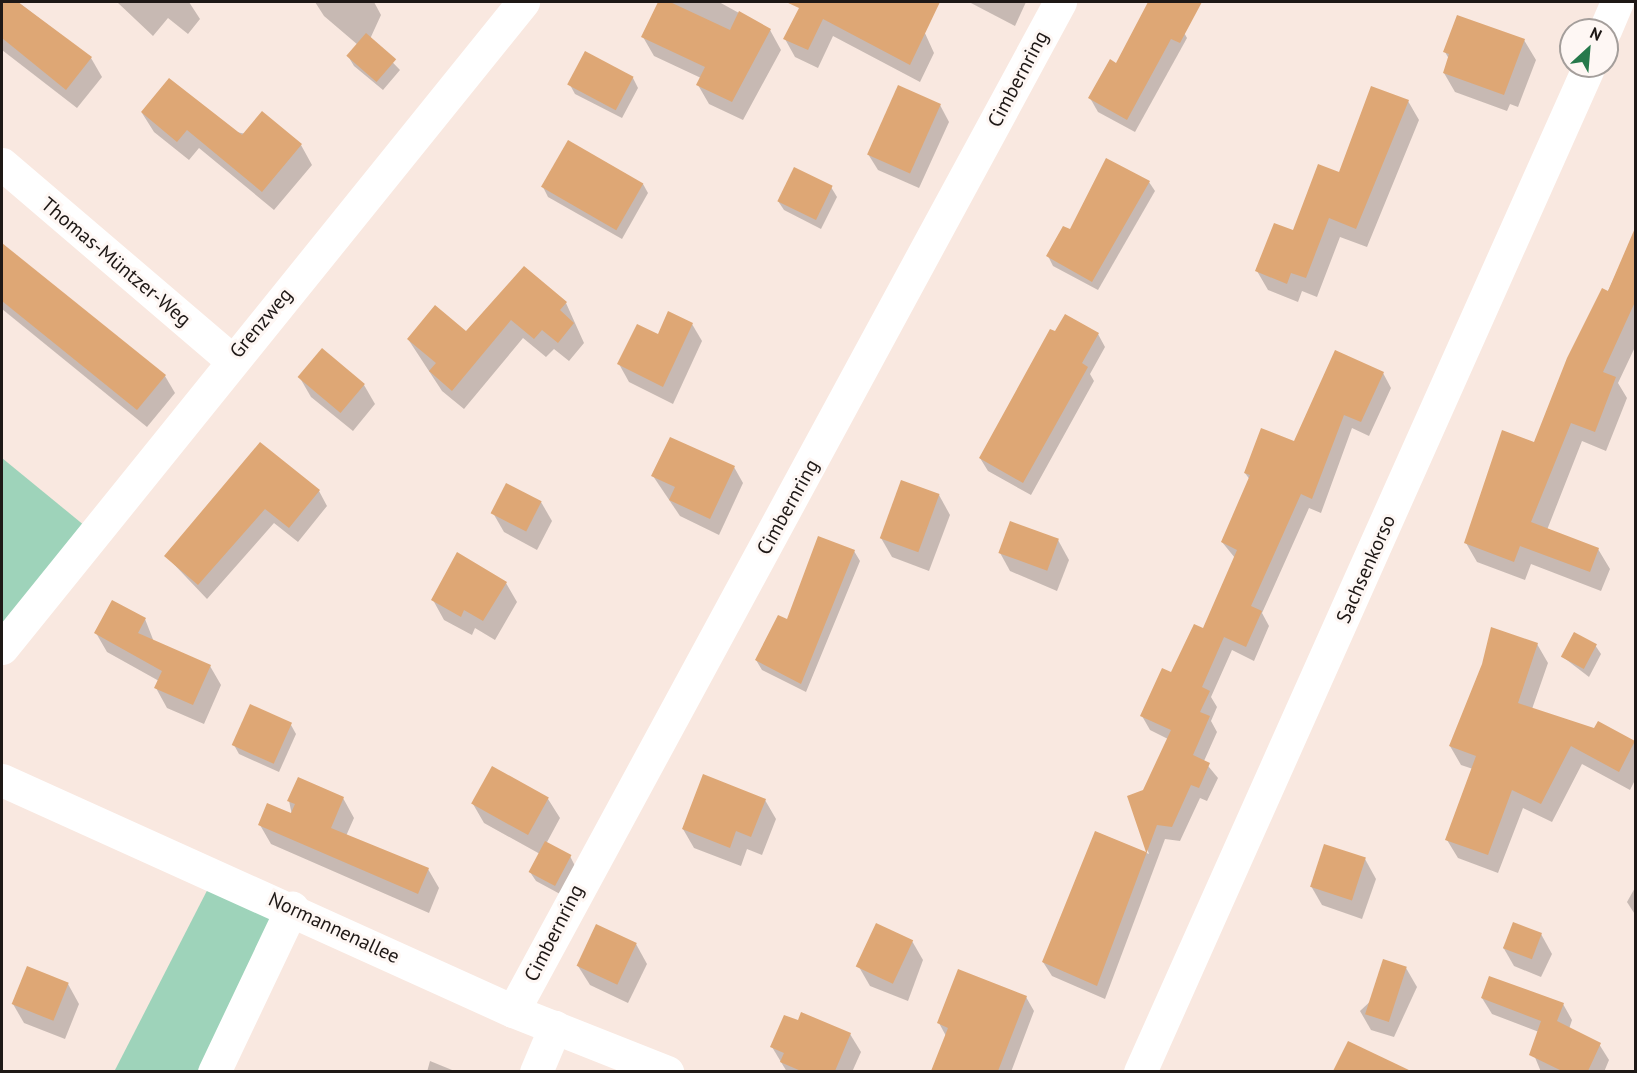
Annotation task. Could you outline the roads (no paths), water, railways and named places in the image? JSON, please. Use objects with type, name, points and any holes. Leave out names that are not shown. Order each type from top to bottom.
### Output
[{"type":"street","name":"Grenzweg","points":[[2,648],[96,535],[230,359],[523,2]]},
{"type":"street","name":"Cimbernring","points":[[513,1011],[1060,2]]},
{"type":"street","points":[[1610,18],[1617,2]]},
{"type":"street","name":"Sachsenkorso","points":[[1140,1071],[1584,78]]},
{"type":"street","name":"Thomas-Müntzer-Weg","points":[[2,164],[230,359]]},
{"type":"street","name":"Normannenallee","points":[[2,780],[292,908],[513,1011],[668,1071]]},
{"type":"street","points":[[214,1071],[292,908]]},
{"type":"street","points":[[536,1071],[555,1027]]}]
